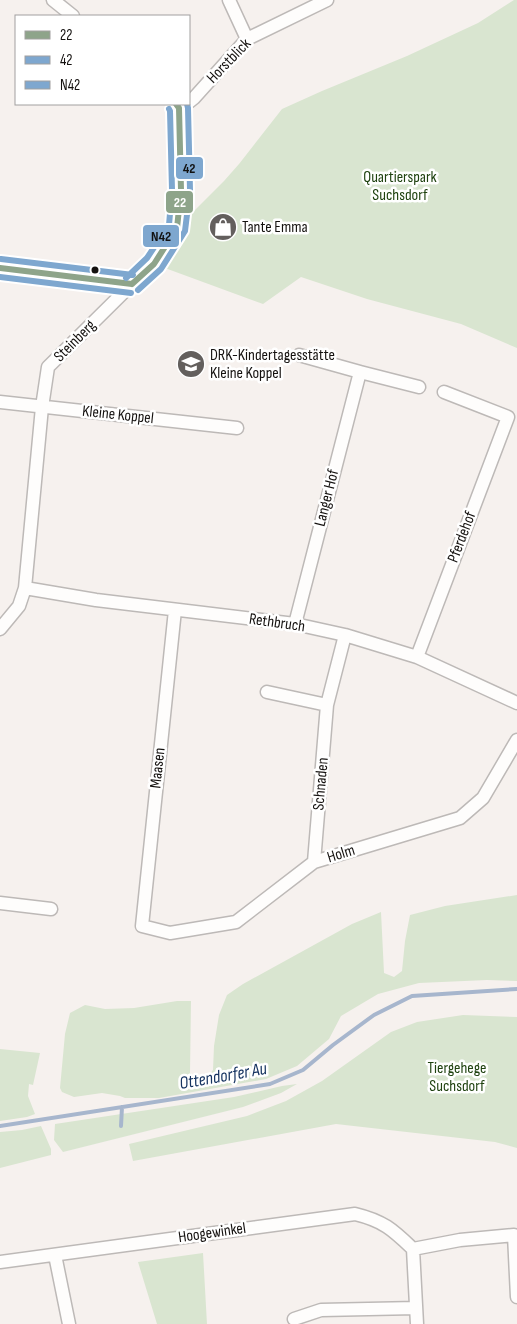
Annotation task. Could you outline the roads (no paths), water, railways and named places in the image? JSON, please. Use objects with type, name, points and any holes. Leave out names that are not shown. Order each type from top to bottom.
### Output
[{"type":"street","points":[[53,0],[72,15]]},
{"type":"street","points":[[229,0],[247,39]]},
{"type":"street","name":"Horstblick","points":[[190,100],[194,98],[247,39],[327,0]]},
{"type":"street","name":"Steinberg","points":[[0,629],[19,606],[25,588],[42,407],[48,367],[154,264],[177,228],[182,105]]},
{"type":"street","points":[[0,268],[132,284]]},
{"type":"street","points":[[299,355],[419,387]]},
{"type":"street","name":"Langer Hof","points":[[294,624],[360,372]]},
{"type":"street","name":"Pferdehof","points":[[417,657],[512,419],[444,392]]},
{"type":"street","name":"Kleine Koppel","points":[[0,402],[237,428]]},
{"type":"street","name":"Rethbruch","points":[[25,588],[96,600],[294,624],[345,635],[417,657],[517,703]]},
{"type":"street","name":"Maasen","points":[[142,926],[175,610]]},
{"type":"street","name":"Schnaden","points":[[314,862],[327,705],[345,635]]},
{"type":"street","points":[[266,692],[327,705]]},
{"type":"street","name":"Holm","points":[[142,926],[170,933],[236,922],[314,862],[460,818],[483,798],[517,740]]},
{"type":"street","points":[[0,903],[51,909]]},
{"type":"street","name":"Hoogewinkel","points":[[0,1262],[355,1214],[367,1217],[390,1228],[413,1249]]},
{"type":"street","points":[[417,1324],[413,1249],[460,1240],[514,1235],[517,1297]]},
{"type":"street","points":[[55,1255],[69,1324]]},
{"type":"street","points":[[294,1319],[321,1310],[416,1308]]},
{"type":"waterway","name":"Ottendorfer Au","points":[[0,1126],[270,1084],[303,1070],[374,1015],[412,996],[517,989]]},
{"type":"waterway","points":[[121,1126],[122,1107]]},
{"type":"place","name":"Tante Emma","points":[[223,227]]},
{"type":"place","name":"DRK-Kindertagesstätte Kleine Koppel","points":[[191,364]]},
{"type":"park label","name":"Quartierspark Suchsdorf","points":[[400,186]]},
{"type":"park label","name":"Tiergehege Suchsdorf","points":[[457,1077]]}]
